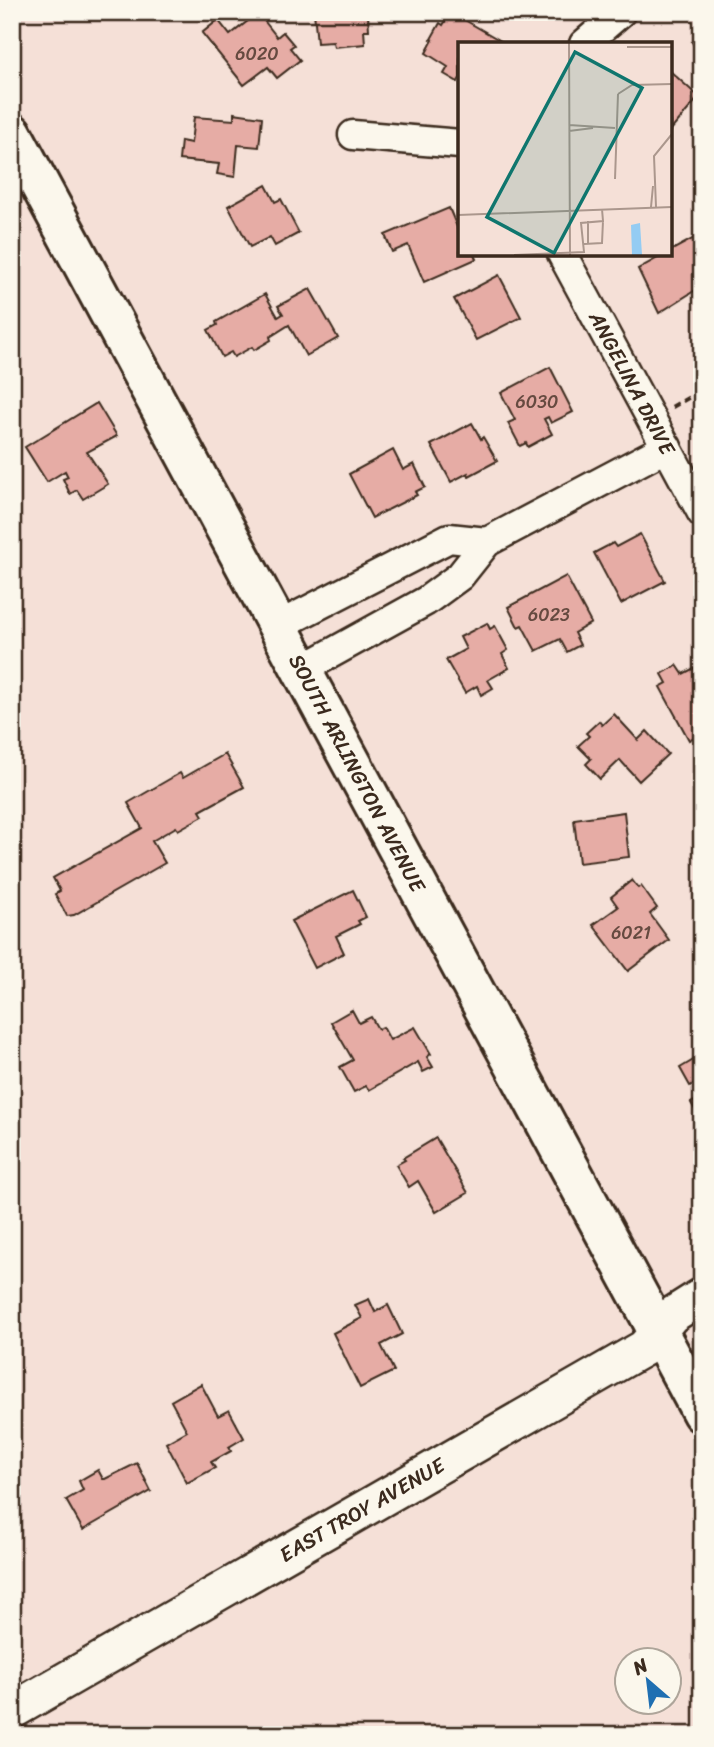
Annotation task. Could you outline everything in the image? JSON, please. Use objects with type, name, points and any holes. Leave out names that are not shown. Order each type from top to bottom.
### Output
[{"type":"main road","name":"SOUTH ARLINGTON AVENUE","points":[[12,133],[702,1413]]},
{"type":"street","points":[[586,42],[621,12]]},
{"type":"street","points":[[353,135],[458,144]]},
{"type":"street","name":"ANGELINA DRIVE","points":[[563,256],[702,513]]},
{"type":"street","points":[[302,670],[426,601],[460,576],[487,542],[667,447]]},
{"type":"street","points":[[278,626],[449,538],[487,542]]},
{"type":"street","name":"EAST TROY AVENUE","points":[[12,1711],[644,1348],[672,1315],[702,1296]]},
{"type":"building","points":[[314,12],[362,12],[362,15],[368,15],[369,30],[364,30],[365,44],[334,47],[333,42],[317,43]]},
{"type":"building","points":[[451,12],[503,42],[458,42],[458,82],[444,74],[448,67],[426,53],[440,23],[443,25]]},
{"type":"building","points":[[258,13],[277,37],[283,32],[294,45],[290,48],[300,60],[277,78],[268,67],[244,85],[202,33],[218,20],[230,35]]},
{"type":"building","points":[[702,37],[702,60],[692,42]]},
{"type":"building","points":[[672,73],[699,97],[672,129]]},
{"type":"building","points":[[234,113],[262,117],[259,147],[238,145],[235,177],[217,174],[219,164],[179,160],[181,141],[191,143],[194,117],[234,120]]},
{"type":"building","points":[[266,185],[275,202],[281,199],[299,233],[275,246],[270,237],[250,247],[228,206]]},
{"type":"building","points":[[449,208],[458,229],[458,256],[475,256],[476,259],[424,282],[408,245],[392,252],[385,235]]},
{"type":"building","points":[[696,237],[702,248],[702,286],[659,313],[638,269],[661,256],[672,256],[672,250]]},
{"type":"building","points":[[499,275],[521,317],[476,340],[454,299]]},
{"type":"building","points":[[310,289],[338,338],[306,356],[289,325],[254,350],[252,347],[234,357],[231,352],[222,357],[208,330],[217,325],[216,322],[265,294],[278,317],[283,314],[278,306]]},
{"type":"building","points":[[550,367],[573,412],[551,423],[548,417],[544,419],[552,434],[528,447],[526,443],[520,446],[508,423],[515,420],[501,393]]},
{"type":"building","points":[[97,403],[117,436],[87,452],[108,484],[83,499],[77,490],[70,494],[63,479],[68,477],[65,471],[47,482],[25,447]]},
{"type":"building","points":[[472,423],[497,461],[451,482],[431,445]]},
{"type":"building","points":[[393,450],[403,470],[414,464],[425,487],[415,492],[417,495],[372,518],[349,474]]},
{"type":"building","points":[[640,534],[665,581],[621,604],[594,553],[613,543],[616,547]]},
{"type":"building","points":[[566,576],[591,623],[574,633],[580,645],[567,652],[560,639],[536,651],[522,625],[518,627],[508,607]]},
{"type":"building","points":[[487,623],[490,629],[495,626],[508,650],[502,654],[509,668],[488,680],[493,688],[481,695],[477,686],[465,693],[446,660],[466,649],[460,637]]},
{"type":"building","points":[[702,664],[702,732],[689,740],[660,687],[667,683],[662,674],[677,665],[683,674]]},
{"type":"building","points":[[614,714],[638,740],[647,731],[668,754],[639,781],[620,760],[600,779],[586,764],[591,759],[578,746],[589,736],[586,733],[599,721],[602,725]]},
{"type":"building","points":[[225,754],[244,787],[200,811],[203,816],[152,841],[165,863],[74,915],[67,916],[55,894],[60,891],[53,878],[142,828],[128,803],[180,773],[183,778]]},
{"type":"building","points":[[624,812],[629,857],[579,863],[574,819]]},
{"type":"building","points":[[632,880],[638,888],[641,886],[657,908],[650,914],[669,940],[628,971],[593,925],[618,907],[611,897]]},
{"type":"building","points":[[353,890],[366,917],[358,921],[360,924],[336,936],[344,953],[315,968],[291,921]]},
{"type":"building","points":[[352,1010],[359,1023],[371,1017],[378,1029],[383,1027],[390,1040],[415,1027],[431,1054],[427,1057],[433,1067],[423,1072],[418,1062],[369,1090],[366,1086],[354,1092],[340,1067],[353,1060],[331,1022]]},
{"type":"building","points":[[702,1055],[702,1090],[697,1082],[690,1086],[680,1068]]},
{"type":"building","points":[[702,1097],[702,1122],[691,1103]]},
{"type":"building","points":[[436,1138],[468,1193],[436,1212],[418,1181],[409,1187],[396,1165]]},
{"type":"building","points":[[369,1299],[375,1312],[388,1305],[402,1334],[381,1345],[394,1371],[360,1388],[333,1333],[362,1318],[355,1305]]},
{"type":"building","points":[[201,1384],[218,1416],[229,1410],[244,1438],[229,1447],[231,1451],[211,1462],[215,1468],[187,1483],[166,1443],[187,1431],[171,1401]]},
{"type":"building","points":[[137,1463],[151,1491],[83,1530],[66,1500],[83,1490],[79,1481],[98,1470],[105,1479]]}]
